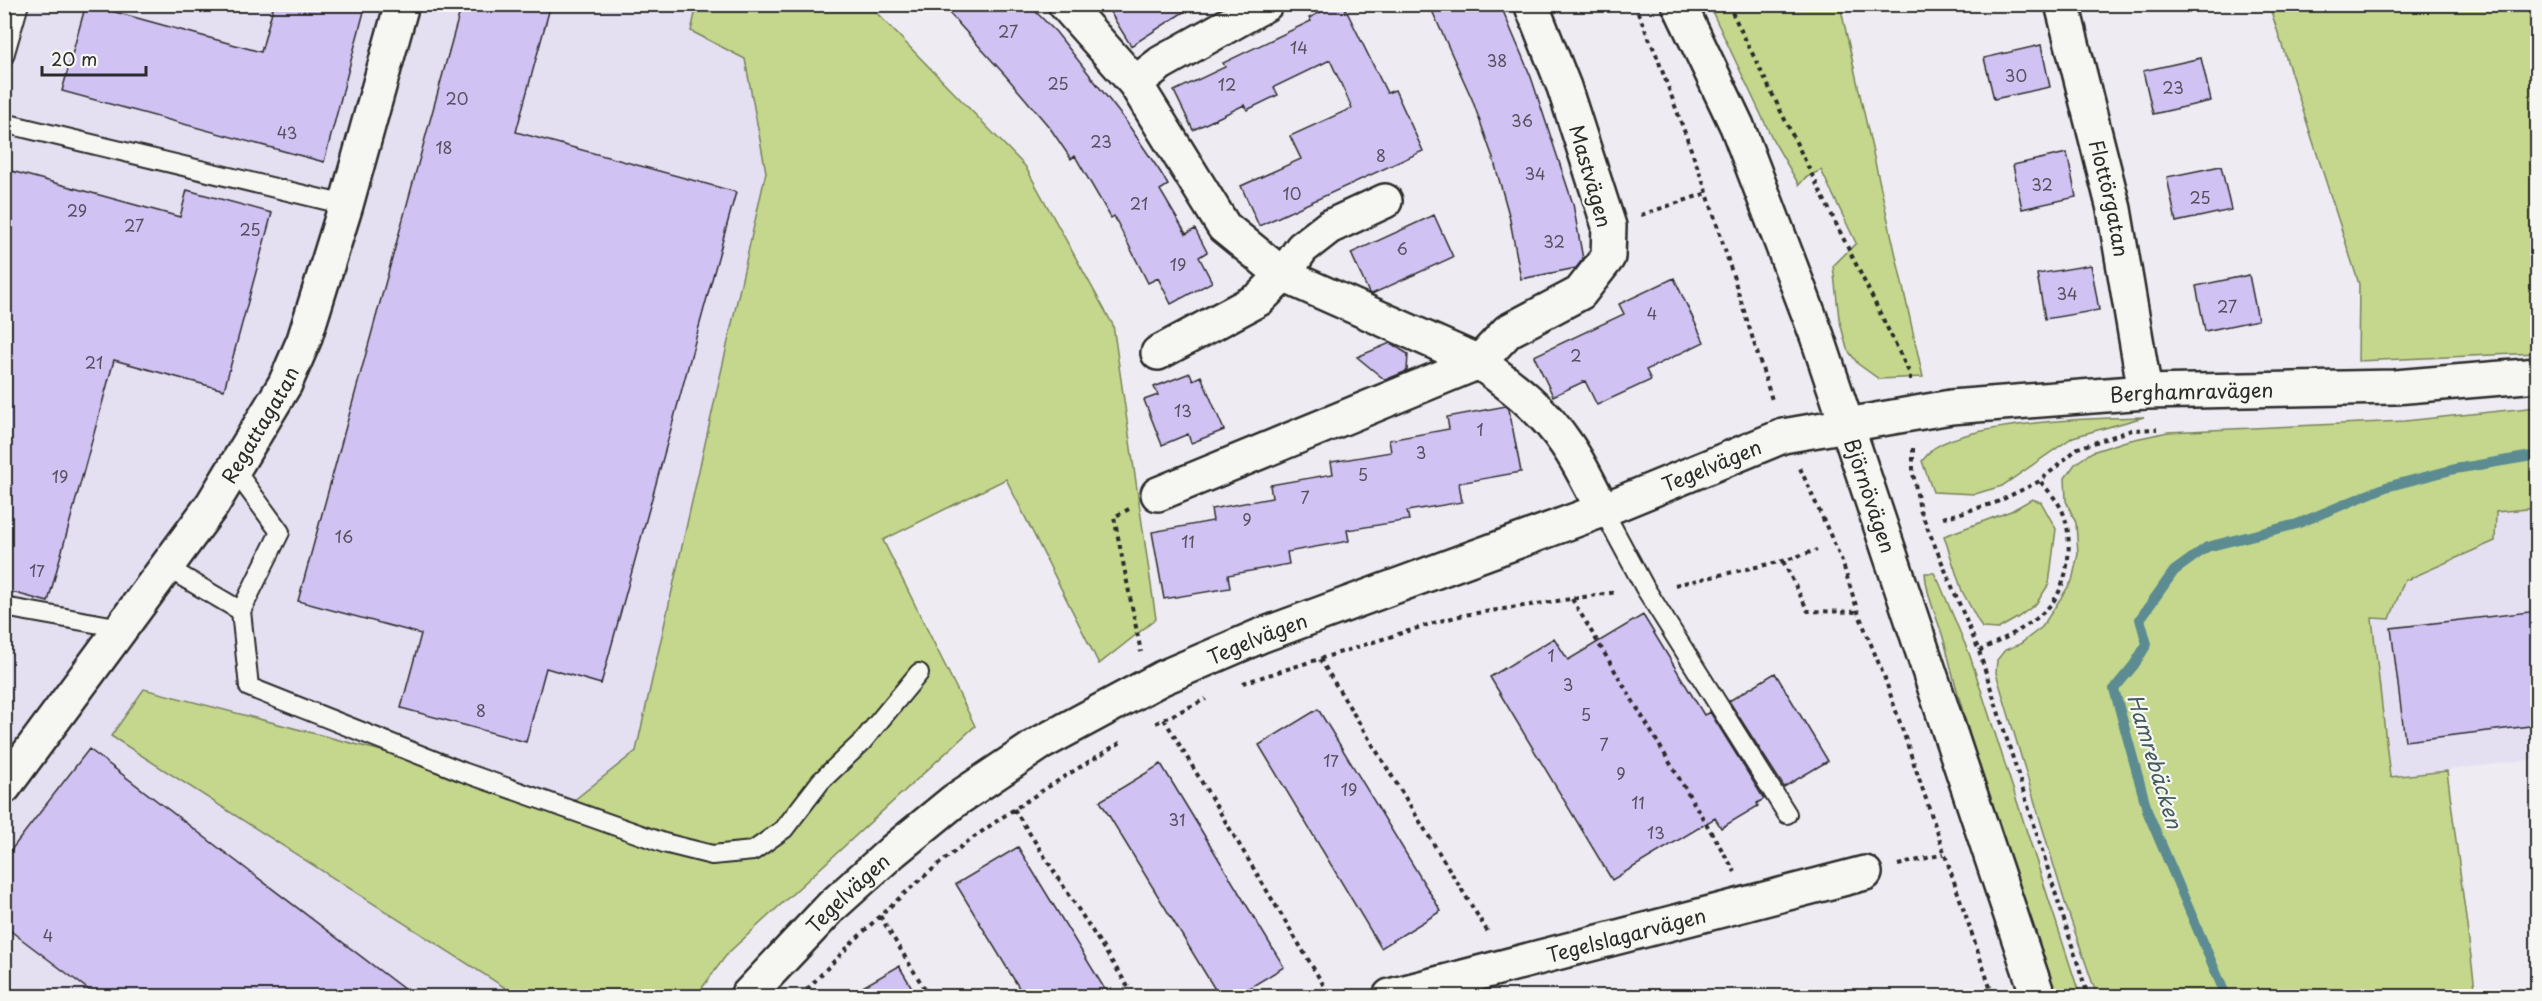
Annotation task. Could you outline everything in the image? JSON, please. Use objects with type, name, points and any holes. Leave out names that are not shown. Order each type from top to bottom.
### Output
[{"type":"street","name":"Regattagatan","points":[[4,787],[212,505],[285,384],[304,340],[346,205],[402,4]]},
{"type":"street","points":[[1065,4],[1135,83],[1224,227],[1283,275],[1479,362],[1508,382],[1537,408],[1567,445],[1603,510]]},
{"type":"street","points":[[1135,83],[1161,63],[1266,4]]},
{"type":"street","name":"Mastvägen","points":[[1158,494],[1479,362],[1508,331],[1580,293],[1608,257],[1608,226],[1564,87],[1531,4]]},
{"type":"street","name":"Björnövägen","points":[[1680,4],[1737,126],[1848,425],[2038,996]]},
{"type":"street","name":"Flottörgatan","points":[[2062,4],[2114,209],[2145,392]]},
{"type":"street","points":[[1158,352],[1259,299],[1283,275],[1302,248],[1329,227],[1385,201]]},
{"type":"street","name":"Berghamravägen","points":[[1848,425],[1912,412],[1952,407],[2145,392],[2395,387],[2538,375]]},
{"type":"street","name":"Tegelvägen","points":[[747,996],[832,906],[893,851],[954,801],[1039,744],[1148,685],[1260,636],[1603,510],[1783,436],[1848,425]]},
{"type":"street","name":"Tegelslagarvägen","points":[[1390,996],[1865,873]]},
{"type":"lane","points":[[4,56],[19,4]]},
{"type":"lane","points":[[4,123],[346,205]]},
{"type":"lane","points":[[234,469],[280,532],[241,612],[249,687],[463,772],[664,843],[712,855],[753,851],[784,829],[821,781],[862,742],[919,673]]},
{"type":"lane","points":[[1603,510],[1645,588],[1787,814]]},
{"type":"lane","points":[[166,567],[241,612]]},
{"type":"lane","points":[[4,607],[122,628]]},
{"type":"path","points":[[1634,4],[1656,54],[1707,193],[1783,436],[1830,531],[1842,561],[1858,612],[1885,679],[1993,996]]},
{"type":"path","points":[[1728,4],[1910,374],[1913,472],[1920,510],[1980,651],[2088,996]]},
{"type":"path","points":[[1608,226],[1707,193]]},
{"type":"path","points":[[1943,518],[1995,503],[2040,481],[2055,498],[2064,516],[2068,542],[2065,576],[2053,602],[2022,629],[1980,651]]},
{"type":"path","points":[[1158,494],[1114,517],[1148,685],[1171,716]]},
{"type":"path","points":[[1232,687],[1464,615],[1677,584],[1783,561],[1817,550]]},
{"type":"path","points":[[1783,561],[1808,611],[1858,612]]},
{"type":"path","points":[[1572,599],[1753,902]]},
{"type":"path","points":[[1320,659],[1508,965]]},
{"type":"path","points":[[1149,726],[1211,697]]},
{"type":"path","points":[[1164,719],[1330,996]]},
{"type":"path","points":[[801,996],[880,916],[960,847],[1049,785],[1133,735]]},
{"type":"path","points":[[1014,809],[1134,996]]},
{"type":"path","points":[[1865,873],[1944,854]]},
{"type":"path","points":[[880,916],[929,996]]},
{"type":"shaded area","points":[[5,5],[697,5],[691,31],[745,59],[766,171],[636,750],[574,801],[145,689],[111,736],[518,996],[25,996],[5,981]]},
{"type":"shaded area","points":[[2537,479],[2537,759],[2390,777],[2360,501]]},
{"type":"green space","points":[[697,5],[869,5],[1025,166],[1113,325],[1156,619],[1099,664],[1006,479],[883,540],[975,726],[728,953],[696,996],[518,996],[111,736],[144,689],[573,801],[636,751],[766,172],[745,59],[691,31]]},
{"type":"green space","points":[[1709,5],[1840,5],[1923,377],[1879,379],[1858,364],[1847,349],[1839,318],[1833,266],[1856,243],[1821,170],[1805,178],[1799,185],[1773,140]]},
{"type":"green space","points":[[2269,5],[2537,5],[2537,353],[2358,361],[2359,284]]},
{"type":"green space","points":[[2537,407],[2537,508],[2496,512],[2495,541],[2404,581],[2390,619],[2372,618],[2390,777],[2447,771],[2476,996],[2097,996],[2066,906],[1996,673],[1997,660],[2005,650],[2020,644],[2042,627],[2072,581],[2078,554],[2076,523],[2066,501],[2065,478],[2075,464],[2092,452],[2126,441],[2168,432],[2405,421]]},
{"type":"green space","points":[[2144,417],[2073,437],[2002,486],[1975,494],[1933,492],[1922,461],[1934,448],[1952,439],[1977,432],[2036,423]]},
{"type":"green space","points":[[2032,499],[2041,502],[2056,529],[2049,584],[2036,604],[2017,618],[1998,629],[1982,628],[1962,591],[1944,536],[2011,511]]},
{"type":"green space","points":[[1925,573],[1934,573],[1939,582],[1970,656],[2080,996],[2057,996],[1970,736],[1931,602]]},
{"type":"building","points":[[86,4],[261,52],[274,4],[366,4],[324,162],[62,91]]},
{"type":"building","points":[[462,4],[551,4],[516,132],[736,192],[601,684],[546,668],[526,742],[401,708],[421,634],[298,601]]},
{"type":"building","points":[[941,4],[1028,4],[1056,32],[1125,120],[1161,173],[1168,185],[1160,190],[1186,234],[1195,229],[1207,252],[1199,257],[1212,282],[1171,304],[1158,278],[1148,283],[1114,216],[1111,218],[1075,156],[1071,159],[1050,128]]},
{"type":"building","points":[[1105,4],[1196,4],[1131,46]]},
{"type":"building","points":[[1336,4],[1343,4],[1387,93],[1395,90],[1423,151],[1259,226],[1241,186],[1301,159],[1290,136],[1352,108],[1330,60],[1274,87],[1278,95],[1247,110],[1244,105],[1193,130],[1174,91],[1225,67],[1223,63],[1311,21],[1309,18]]},
{"type":"building","points":[[1429,4],[1500,4],[1531,77],[1573,204],[1583,259],[1576,268],[1521,279],[1509,215],[1493,158],[1472,99]]},
{"type":"building","points":[[2041,45],[2050,87],[1994,99],[1984,58]]},
{"type":"building","points":[[2201,58],[2211,101],[2153,114],[2143,71]]},
{"type":"building","points":[[2067,153],[2076,197],[2022,209],[2013,165]]},
{"type":"building","points":[[2221,166],[2231,210],[2176,222],[2167,177]]},
{"type":"building","points":[[4,169],[180,217],[187,190],[272,213],[224,390],[114,360],[48,602],[4,590]]},
{"type":"building","points":[[1434,215],[1453,257],[1372,294],[1369,293],[1351,253]]},
{"type":"building","points":[[2091,265],[2099,310],[2045,319],[2037,274]]},
{"type":"building","points":[[2249,275],[2258,320],[2205,331],[2196,286]]},
{"type":"building","points":[[1674,278],[1704,342],[1646,370],[1651,380],[1597,405],[1585,381],[1553,396],[1534,356],[1624,314],[1619,304]]},
{"type":"building","points":[[1390,343],[1408,354],[1407,371],[1385,380],[1357,357]]},
{"type":"building","points":[[1190,373],[1193,380],[1201,376],[1224,430],[1191,443],[1188,434],[1162,445],[1144,400],[1158,395],[1154,387]]},
{"type":"building","points":[[1506,406],[1509,409],[1521,472],[1459,483],[1462,502],[1407,511],[1409,520],[1347,530],[1349,541],[1287,552],[1289,564],[1228,575],[1230,588],[1164,599],[1152,532],[1213,521],[1211,509],[1272,498],[1270,485],[1333,474],[1331,462],[1391,452],[1389,440],[1449,429],[1447,417]]},
{"type":"building","points":[[2538,611],[2538,725],[2405,741],[2391,628]]},
{"type":"building","points":[[1643,615],[1704,715],[1710,712],[1764,799],[1757,803],[1758,806],[1721,828],[1715,818],[1612,880],[1490,677],[1554,638],[1568,660]]},
{"type":"building","points":[[1775,673],[1828,761],[1784,787],[1729,701]]},
{"type":"building","points":[[1318,709],[1441,911],[1381,948],[1259,745]]},
{"type":"building","points":[[89,749],[413,996],[97,996],[4,926],[4,859]]},
{"type":"building","points":[[1161,764],[1284,967],[1236,996],[1219,996],[1100,801]]},
{"type":"building","points":[[1018,847],[1109,996],[1024,996],[956,884]]},
{"type":"building","points":[[899,966],[917,996],[847,996]]},
{"type":"waterway","name":"Hamrebäcken","points":[[2226,996],[2148,813],[2114,689],[2134,665],[2147,644],[2140,619],[2174,571],[2207,547],[2297,524],[2386,487],[2455,469],[2538,455]]}]
